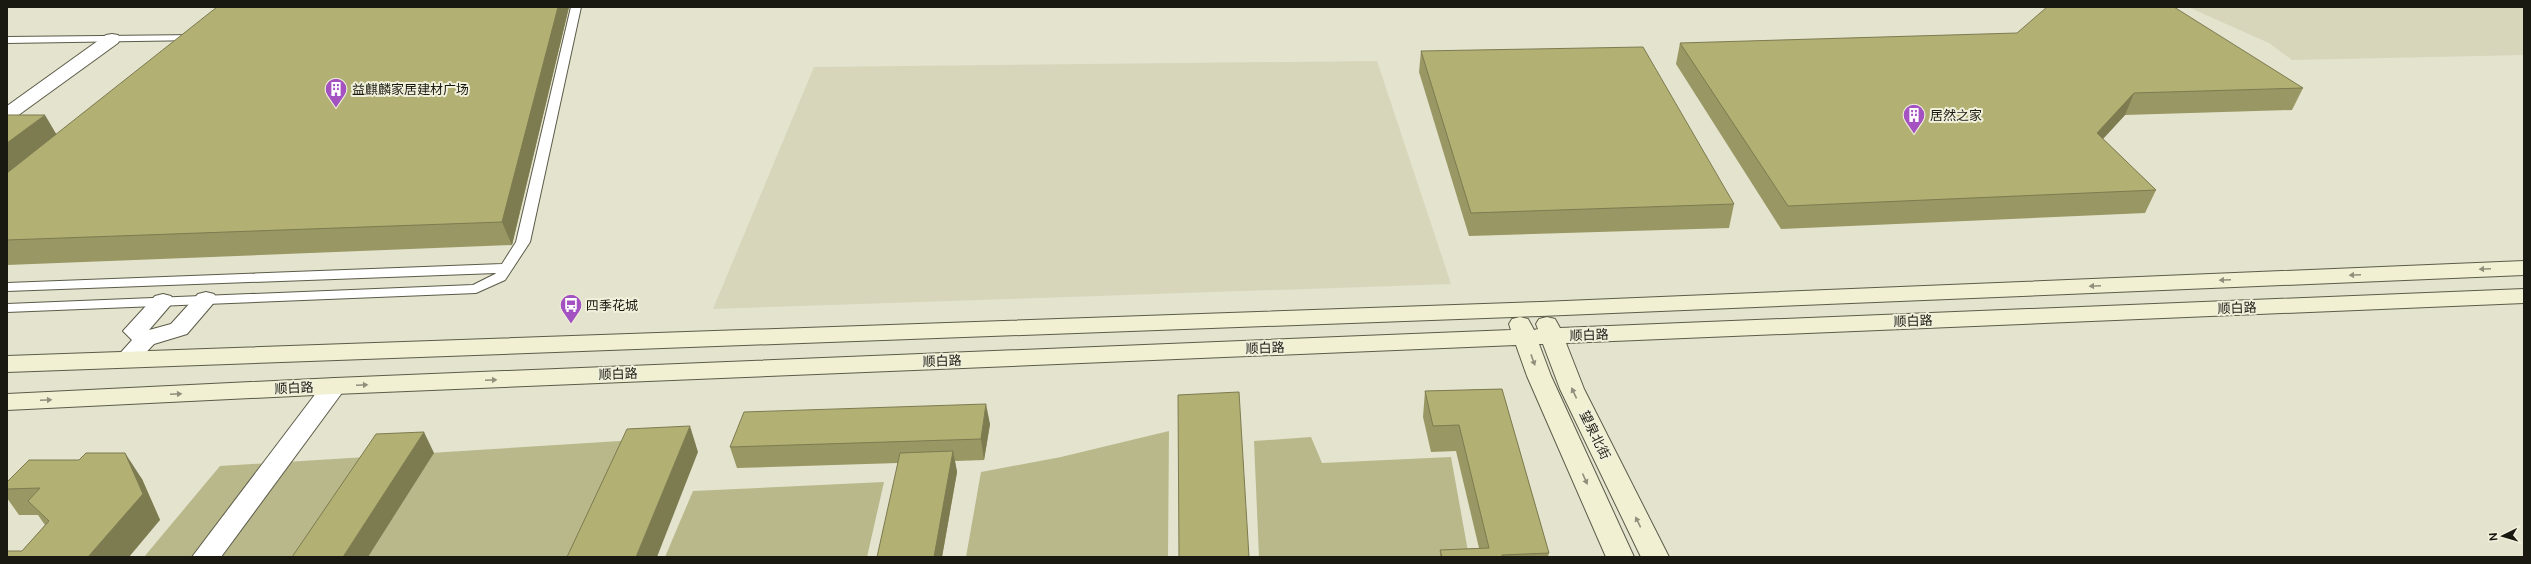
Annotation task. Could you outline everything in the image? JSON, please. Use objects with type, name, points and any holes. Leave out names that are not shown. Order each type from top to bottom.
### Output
[{"type":"main road","name":"顺白路","points":[[7,364],[1541,309],[2524,268]]},
{"type":"main road","name":"顺白路","points":[[7,402],[335,386],[2524,296]]},
{"type":"main road","name":"望泉北街","points":[[1541,309],[1572,389],[1655,557]]},
{"type":"main road","name":"望泉北街","points":[[1514,310],[1539,376],[1620,557]]},
{"type":"street","points":[[7,115],[112,39]]},
{"type":"street","points":[[127,359],[146,339],[179,329],[206,300]]},
{"type":"street","points":[[146,339],[135,331],[163,301]]},
{"type":"street","points":[[206,557],[335,386]]},
{"type":"lane","points":[[7,308],[476,288],[500,277],[523,242],[576,7]]},
{"type":"lane","points":[[185,48],[209,29]]},
{"type":"lane","points":[[7,40],[197,38]]},
{"type":"lane","points":[[7,287],[506,268]]},
{"type":"shaded area","points":[[2188,7],[2524,7],[2524,55],[2292,60],[2269,43]]},
{"type":"shaded area","points":[[1377,61],[1451,284],[713,309],[814,67]]},
{"type":"shaded area","points":[[1169,431],[1168,557],[966,557],[981,472],[1061,457]]},
{"type":"shaded area","points":[[1311,437],[1322,463],[1451,457],[1469,557],[1259,557],[1254,441]]},
{"type":"shaded area","points":[[636,440],[583,557],[144,557],[220,466]]},
{"type":"shaded area","points":[[884,482],[867,557],[665,557],[693,491]]},
{"type":"building","name":"益麒麟家居建材广场","points":[[217,7],[558,7],[502,222],[7,240],[7,173]]},
{"type":"building","name":"居然之家","points":[[2047,7],[2174,7],[2303,88],[2134,93],[2097,133],[2156,190],[1788,206],[1680,43],[2017,33]]},
{"type":"building","points":[[1643,47],[1734,204],[1471,213],[1421,51]]},
{"type":"building","points":[[7,115],[45,115],[7,143]]},
{"type":"building","points":[[1502,389],[1549,553],[1502,555],[1502,557],[1442,557],[1440,550],[1489,548],[1459,425],[1433,426],[1425,391]]},
{"type":"building","points":[[1239,392],[1249,557],[1179,557],[1178,395]]},
{"type":"building","points":[[986,404],[981,439],[730,447],[744,412]]},
{"type":"building","points":[[690,426],[636,557],[567,557],[627,429]]},
{"type":"building","points":[[424,432],[343,557],[292,557],[376,434]]},
{"type":"building","points":[[953,451],[934,557],[877,557],[900,453]]},
{"type":"building","points":[[86,453],[125,453],[143,494],[88,557],[7,557],[7,551],[22,551],[49,521],[28,501],[40,488],[7,489],[7,482],[29,460],[79,460]]},
{"type":"place","name":"益麒麟家居建材广场","points":[[336,108]]},
{"type":"place","name":"居然之家","points":[[1914,134]]},
{"type":"place","name":"四季花城","points":[[571,324]]}]
